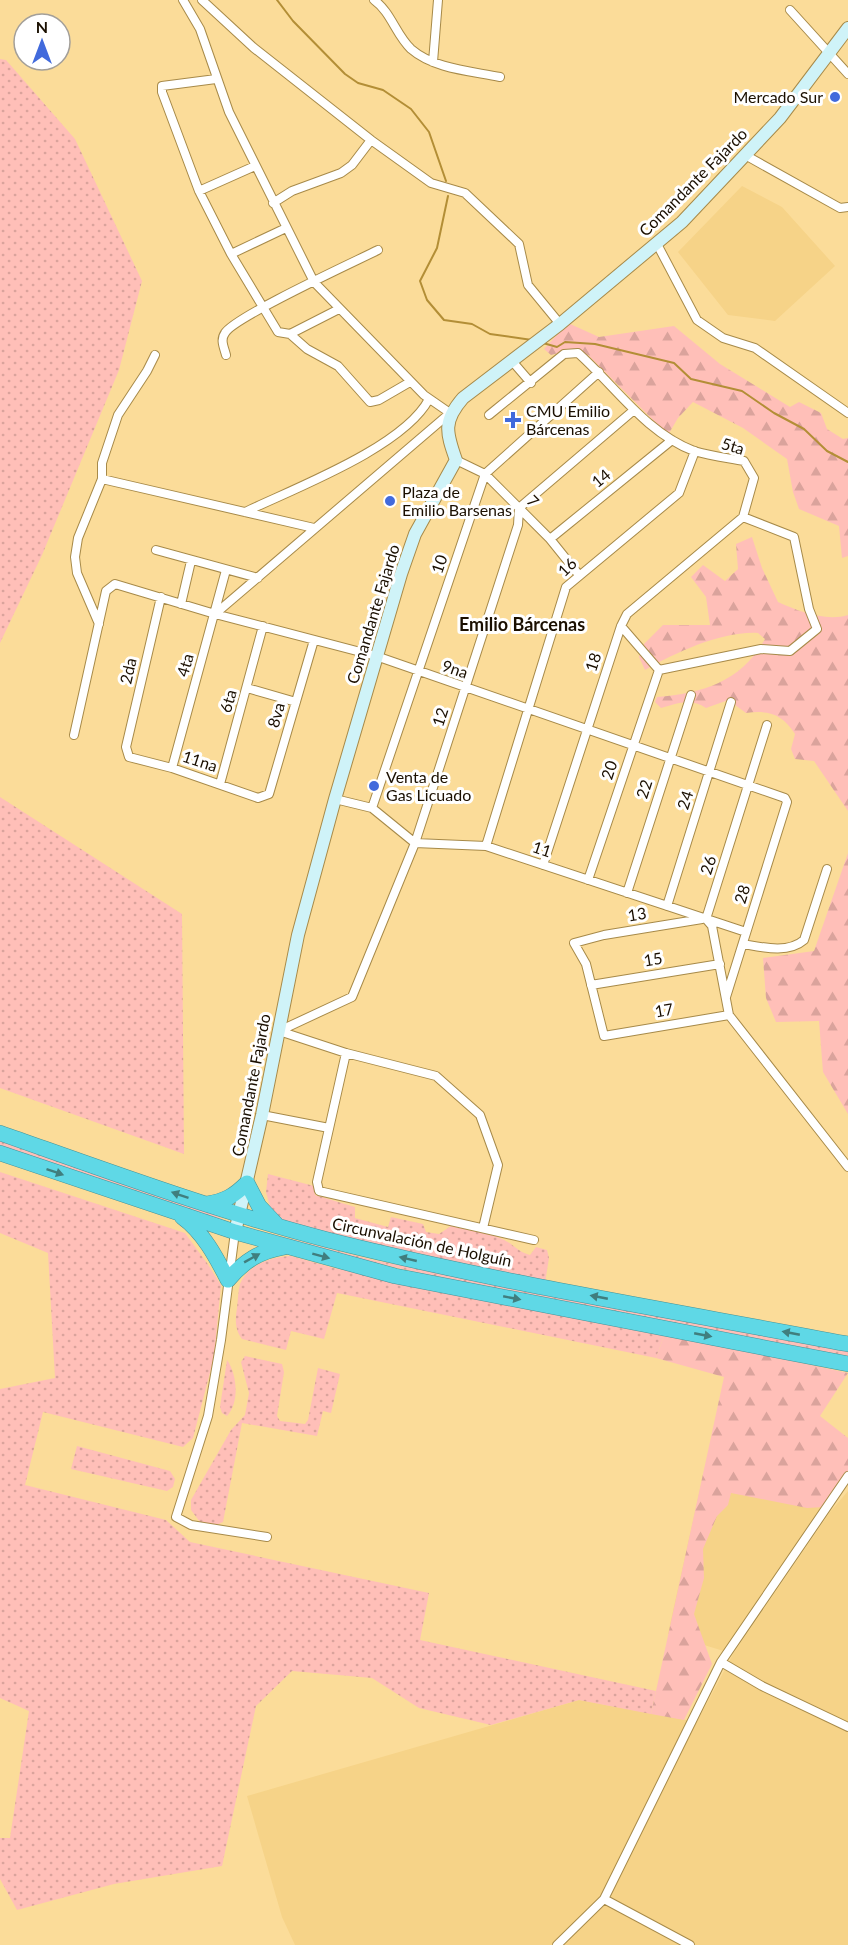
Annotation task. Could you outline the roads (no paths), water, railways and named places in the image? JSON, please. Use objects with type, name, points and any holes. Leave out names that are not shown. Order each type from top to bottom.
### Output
[{"type":"highway","name":"Circunvalación de Holguín","points":[[0,1133],[278,1227],[445,1268],[848,1344]]},
{"type":"highway","points":[[0,1153],[235,1232],[395,1276],[848,1364]]},
{"type":"highway","points":[[205,1204],[223,1201],[247,1183],[259,1206],[278,1227]]},
{"type":"highway","points":[[174,1212],[191,1224],[201,1236],[228,1280],[241,1264],[254,1256],[269,1249],[286,1246]]},
{"type":"street","points":[[183,0],[200,29],[216,80],[255,166],[314,282],[410,382],[450,413]]},
{"type":"street","points":[[202,0],[272,63],[371,140],[431,183],[465,193],[519,244],[528,285],[560,324]]},
{"type":"street","points":[[375,0],[382,5],[410,48],[433,63],[500,77]]},
{"type":"street","points":[[433,63],[438,0]]},
{"type":"street","points":[[790,10],[848,74]]},
{"type":"street","name":"Comandante Fajardo","points":[[450,413],[463,398],[560,324],[682,222],[780,118],[848,28]]},
{"type":"street","points":[[216,80],[162,86],[167,109],[199,191],[231,254],[278,332],[290,334],[307,349],[338,366],[370,402],[410,382]]},
{"type":"street","points":[[273,203],[292,191],[341,173],[352,165],[371,140]]},
{"type":"street","points":[[745,155],[840,208],[848,207]]},
{"type":"street","points":[[199,191],[255,166]]},
{"type":"street","points":[[231,254],[286,228]]},
{"type":"street","points":[[657,244],[698,320],[723,338],[755,348],[848,413]]},
{"type":"street","points":[[226,355],[222,340],[225,331],[263,308],[378,250]]},
{"type":"street","points":[[290,334],[339,309]]},
{"type":"street","name":"5ta","points":[[531,383],[564,354],[578,353],[634,410],[672,440],[695,451],[744,461],[754,478],[743,518]]},
{"type":"street","points":[[74,735],[99,624],[82,589],[75,557],[85,518],[102,479],[102,463],[118,415],[155,355]]},
{"type":"street","points":[[489,416],[531,383],[512,361]]},
{"type":"street","name":"10","points":[[372,808],[485,474],[599,372]]},
{"type":"street","points":[[245,512],[386,444],[411,424],[429,399]]},
{"type":"street","points":[[519,508],[634,410]]},
{"type":"street","points":[[450,413],[448,437],[456,460]]},
{"type":"street","points":[[215,614],[450,413]]},
{"type":"street","name":"14","points":[[550,539],[672,440]]},
{"type":"street","name":"16","points":[[486,846],[566,587],[678,493],[695,451]]},
{"type":"street","name":"Comandante Fajardo","points":[[235,1232],[237,1214],[247,1183],[262,1115],[298,935],[335,799],[376,656],[415,534],[456,460]]},
{"type":"street","name":"7","points":[[456,460],[485,474],[550,539],[579,575]]},
{"type":"street","points":[[102,479],[314,528]]},
{"type":"street","name":"12","points":[[279,1031],[352,997],[415,843],[519,525],[519,508]]},
{"type":"street","points":[[621,626],[658,670],[760,649],[790,651],[817,629],[809,609],[794,537],[743,518]]},
{"type":"street","name":"18","points":[[543,865],[586,730],[627,614],[743,518]]},
{"type":"street","points":[[156,550],[258,578]]},
{"type":"street","points":[[181,603],[191,561]]},
{"type":"street","name":"4ta","points":[[172,768],[226,570]]},
{"type":"street","name":"9na","points":[[99,624],[110,586],[115,584],[215,614],[376,656],[786,800]]},
{"type":"street","name":"2da","points":[[127,752],[160,597]]},
{"type":"street","name":"6ta","points":[[220,784],[263,626]]},
{"type":"street","name":"8va","points":[[265,797],[269,794],[314,640]]},
{"type":"street","name":"20","points":[[588,880],[658,670]]},
{"type":"street","points":[[247,688],[296,702]]},
{"type":"street","name":"22","points":[[627,893],[691,695]]},
{"type":"street","name":"24","points":[[667,906],[731,702]]},
{"type":"street","name":"26","points":[[706,919],[767,724]]},
{"type":"street","name":"11na","points":[[127,752],[129,757],[172,768],[258,798],[265,797]]},
{"type":"street","points":[[335,799],[372,808],[415,843]]},
{"type":"street","name":"28","points":[[726,997],[786,800]]},
{"type":"street","name":"11","points":[[415,843],[486,846],[746,932]]},
{"type":"street","points":[[742,944],[773,948],[798,945],[804,940],[827,869]]},
{"type":"street","points":[[706,919],[712,926],[729,1015],[848,1167]]},
{"type":"street","name":"13","points":[[591,985],[586,964],[574,943],[604,935],[706,919]]},
{"type":"street","name":"15","points":[[591,985],[720,963]]},
{"type":"street","name":"17","points":[[591,985],[604,1036],[729,1015]]},
{"type":"street","points":[[279,1031],[346,1053],[436,1076],[480,1116],[498,1165],[483,1228]]},
{"type":"street","points":[[346,1053],[317,1182],[319,1191],[534,1240]]},
{"type":"street","points":[[262,1115],[329,1128]]},
{"type":"street","points":[[235,1232],[221,1340],[208,1416],[176,1517],[191,1525],[267,1537]]},
{"type":"street","points":[[557,1945],[604,1899],[721,1662],[848,1476]]},
{"type":"street","points":[[721,1662],[762,1686],[848,1727]]},
{"type":"street","points":[[604,1899],[690,1945]]},
{"type":"waterway","points":[[277,0],[293,21],[345,74],[358,83],[383,90],[411,109],[429,132],[446,181]]},
{"type":"waterway","points":[[448,196],[437,248],[420,281],[427,300],[444,320],[472,324],[490,334],[532,340]]},
{"type":"waterway","points":[[543,343],[557,347],[565,342],[595,344],[674,363],[691,379],[742,391],[774,413],[804,429],[827,451],[848,462]]},
{"type":"place","name":"Mercado Sur","points":[[835,97]]},
{"type":"place","name":"CMU Emilio Bárcenas","points":[[513,420]]},
{"type":"place","name":"Plaza de Emilio Barsenas","points":[[390,501]]},
{"type":"place","name":"Venta de Gas Licuado","points":[[374,786]]},
{"type":"district","name":"Emilio Bárcenas","points":[[522,625]]}]
